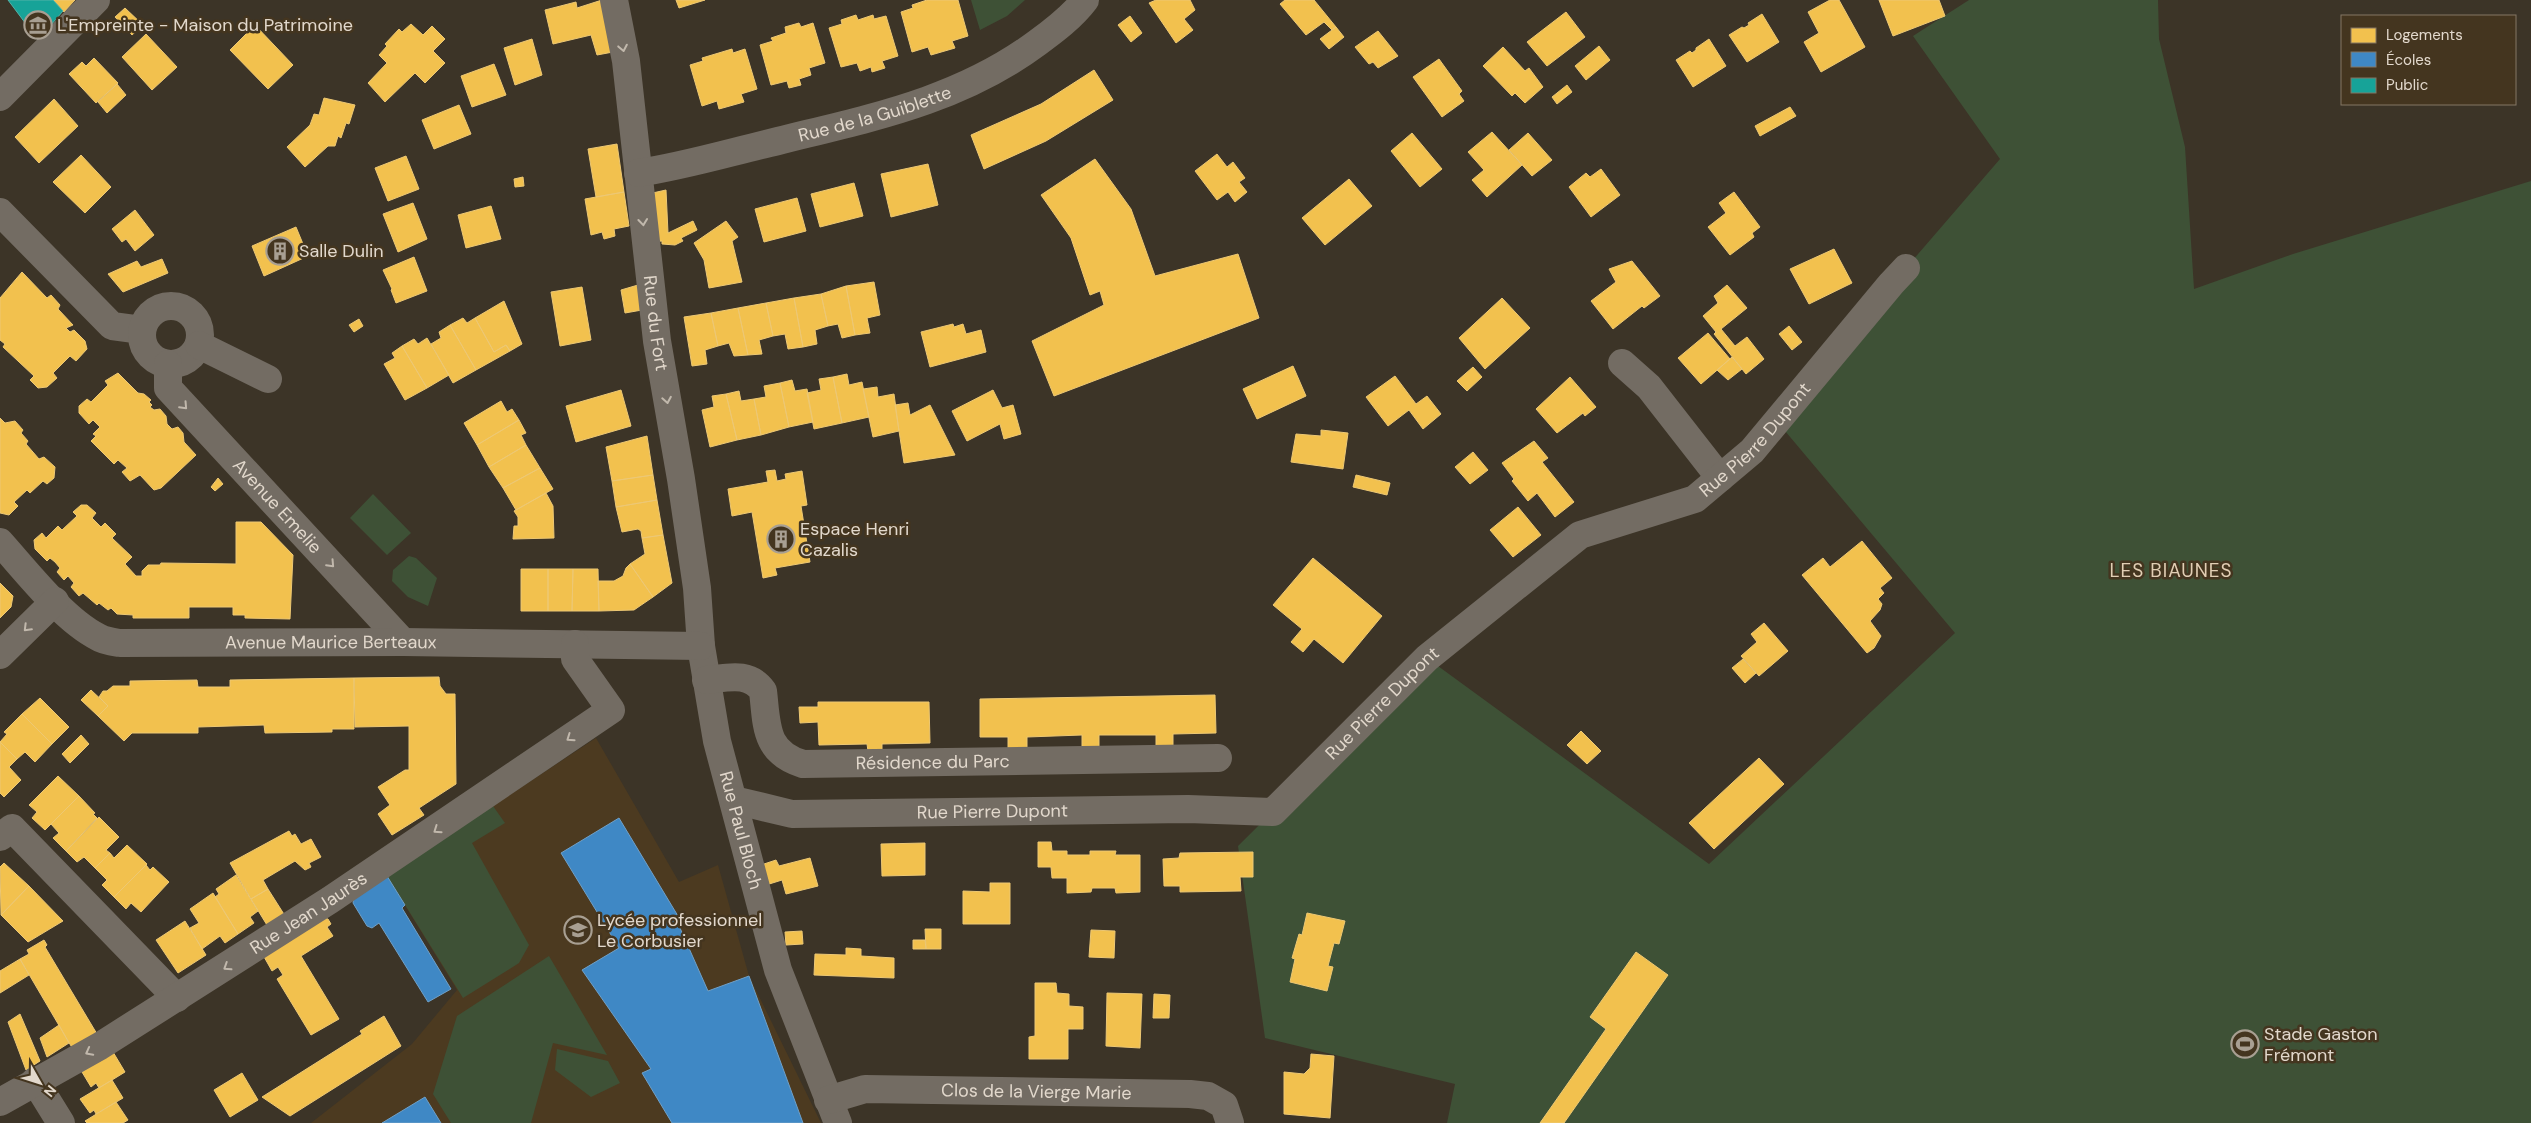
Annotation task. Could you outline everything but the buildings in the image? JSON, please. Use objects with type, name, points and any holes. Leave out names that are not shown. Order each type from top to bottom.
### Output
[{"type":"street","points":[[0,97],[96,0]]},
{"type":"street","name":"Rue du Fort","points":[[614,0],[626,61],[657,341],[681,479],[697,588],[701,646]]},
{"type":"street","name":"Rue de la Guiblette","points":[[638,173],[865,120],[927,102],[981,78],[1015,59],[1052,32],[1085,0]]},
{"type":"street","points":[[0,212],[112,326],[142,330]]},
{"type":"street","name":"Rue Pierre Dupont","points":[[734,800],[792,814],[1188,809],[1273,812],[1427,658],[1580,535],[1695,499],[1752,451],[1890,284],[1906,268]]},
{"type":"street","points":[[167,306],[177,306],[194,316],[201,335],[199,345],[186,360],[168,364],[159,361],[146,349],[142,330],[151,314],[167,306]]},
{"type":"street","points":[[199,345],[268,379]]},
{"type":"street","points":[[1622,363],[1649,387],[1720,478]]},
{"type":"street","name":"Avenue Emelie","points":[[168,364],[168,388],[403,642]]},
{"type":"street","name":"Avenue Maurice Berteaux","points":[[0,542],[55,601],[87,631],[100,638],[120,643],[163,645],[403,642],[701,646]]},
{"type":"street","points":[[0,655],[55,601]]},
{"type":"street","name":"Rue Jean Jaurès","points":[[0,1102],[100,1046],[389,863],[611,710],[575,659],[575,644]]},
{"type":"street","name":"Rue Paul Bloch","points":[[701,646],[717,741],[778,970],[833,1111]]},
{"type":"street","name":"Résidence du Parc","points":[[706,680],[743,677],[759,685],[763,691],[770,739],[781,755],[803,764],[1218,758]]},
{"type":"street","points":[[0,837],[12,828],[177,998]]},
{"type":"street","points":[[35,1081],[61,1123]]},
{"type":"street","name":"Clos de la Vierge Marie","points":[[833,1111],[865,1089],[1190,1094],[1208,1096],[1224,1105],[1230,1123]]},
{"type":"shaded area","name":"Lycée professionnel Le Corbusier","points":[[596,738],[679,882],[718,865],[749,976],[821,1123],[311,1123],[412,1044],[457,990],[387,876]]},
{"type":"green space","points":[[971,0],[1025,0],[1007,16],[980,30]]},
{"type":"green space","points":[[1969,0],[2158,0],[2159,39],[2185,147],[2194,289],[2293,254],[2531,181],[2531,1123],[1447,1123],[1455,1084],[1265,1038],[1238,846],[1427,658],[1709,864],[1955,633],[1780,425],[1906,268],[2000,159],[1913,36]]},
{"type":"green space","points":[[373,494],[411,533],[387,555],[350,518]]},
{"type":"green space","points":[[409,556],[416,558],[437,578],[428,606],[408,597],[392,581],[393,570]]},
{"type":"green space","points":[[493,806],[505,823],[472,843],[529,945],[519,963],[463,998],[387,876]]},
{"type":"green space","points":[[549,956],[607,1055],[553,1043],[531,1123],[451,1123],[433,1094],[457,1016]]},
{"type":"green space","points":[[557,1049],[608,1061],[620,1083],[591,1097],[555,1070]]},
{"type":"place","name":"L'Empreinte - Maison du Patrimoine","points":[[38,25]]},
{"type":"place","name":"Salle Dulin","points":[[280,251]]},
{"type":"place","name":"Espace Henri Cazalis","points":[[781,539]]},
{"type":"place","name":"Lycée professionnel Le Corbusier","points":[[578,930]]},
{"type":"place","name":"Stade Gaston Frémont","points":[[2245,1044]]},
{"type":"district","name":"LES BIAUNES","points":[[2171,570]]}]
